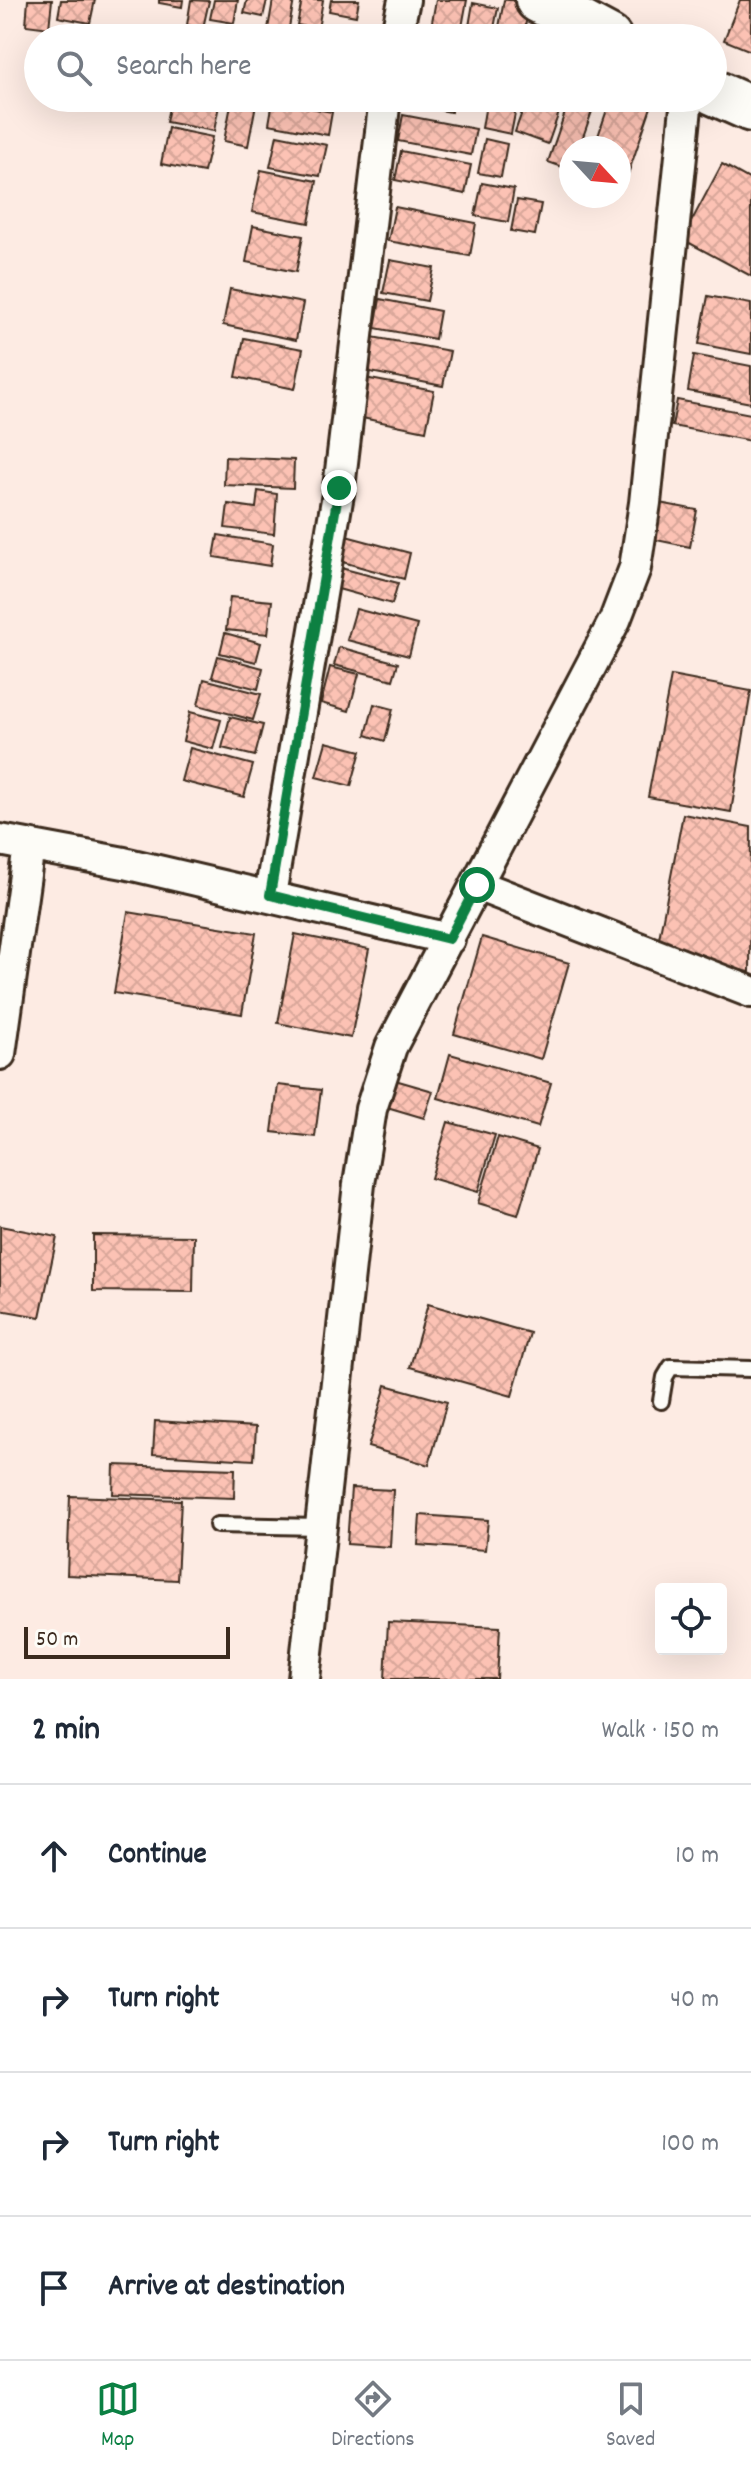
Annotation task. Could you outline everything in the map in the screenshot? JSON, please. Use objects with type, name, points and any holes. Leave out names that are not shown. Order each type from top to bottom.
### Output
[{"type":"main road","points":[[538,0],[583,24]]},
{"type":"main road","points":[[727,98],[751,109]]},
{"type":"street","points":[[399,24],[404,0]]},
{"type":"street","points":[[270,895],[339,488],[383,112]]},
{"type":"street","points":[[304,1679],[359,1184],[371,1109],[391,1047],[615,620],[635,568],[645,503],[686,112]]},
{"type":"street","points":[[0,1054],[14,843],[270,895],[449,939]]},
{"type":"street","points":[[477,885],[751,992]]},
{"type":"lane","points":[[661,1401],[665,1377],[671,1367],[751,1369]]},
{"type":"lane","points":[[217,1525],[320,1527]]},
{"type":"building","points":[[28,0],[52,0],[49,24],[26,24]]},
{"type":"building","points":[[61,0],[95,0],[90,23],[58,17]]},
{"type":"building","points":[[159,0],[183,0],[182,7],[159,3]]},
{"type":"building","points":[[191,0],[209,1],[204,24],[187,24]]},
{"type":"building","points":[[214,0],[238,0],[234,23],[210,19]]},
{"type":"building","points":[[247,0],[267,0],[263,17],[244,13]]},
{"type":"building","points":[[273,0],[294,0],[290,24],[269,24]]},
{"type":"building","points":[[302,0],[323,0],[319,24],[297,24]]},
{"type":"building","points":[[331,0],[359,0],[356,16],[329,11]]},
{"type":"building","points":[[436,0],[467,0],[463,24],[432,24]]},
{"type":"building","points":[[504,0],[530,0],[526,24],[500,24]]},
{"type":"building","points":[[740,0],[751,0],[751,51],[727,41],[727,32]]},
{"type":"building","points":[[473,3],[498,8],[495,24],[469,24]]},
{"type":"building","points":[[168,112],[218,112],[214,131],[166,122]]},
{"type":"building","points":[[230,112],[254,112],[248,146],[224,141]]},
{"type":"building","points":[[271,112],[332,112],[328,135],[269,124]]},
{"type":"building","points":[[485,112],[515,112],[511,134],[482,128]]},
{"type":"building","points":[[522,112],[559,112],[548,144],[515,132]]},
{"type":"building","points":[[565,112],[592,112],[583,136],[559,136],[559,166],[548,162]]},
{"type":"building","points":[[606,112],[649,112],[631,165],[631,136],[598,136]]},
{"type":"building","points":[[403,115],[476,129],[471,155],[398,141]]},
{"type":"building","points":[[168,128],[212,137],[204,172],[161,164]]},
{"type":"building","points":[[277,135],[327,145],[320,176],[270,167]]},
{"type":"building","points":[[485,139],[507,144],[501,177],[478,173]]},
{"type":"building","points":[[401,151],[471,165],[465,194],[395,180]]},
{"type":"building","points":[[722,164],[751,180],[751,276],[682,239]]},
{"type":"building","points":[[261,170],[317,181],[309,223],[252,212]]},
{"type":"building","points":[[482,183],[514,189],[508,222],[475,216]]},
{"type":"building","points":[[517,200],[541,204],[535,235],[511,231]]},
{"type":"building","points":[[395,207],[476,223],[470,256],[388,241]]},
{"type":"building","points":[[253,226],[303,236],[296,272],[246,262]]},
{"type":"building","points":[[390,260],[434,268],[427,301],[383,293]]},
{"type":"building","points":[[230,289],[303,303],[296,340],[223,325]]},
{"type":"building","points":[[708,296],[751,304],[751,354],[699,344]]},
{"type":"building","points":[[380,299],[440,311],[435,339],[375,328]]},
{"type":"building","points":[[361,335],[450,351],[443,386],[355,369]]},
{"type":"building","points":[[244,338],[303,349],[295,389],[236,377]]},
{"type":"building","points":[[694,355],[751,366],[751,403],[688,391]]},
{"type":"building","points":[[365,378],[434,391],[426,431],[357,417]]},
{"type":"building","points":[[677,400],[751,414],[751,441],[672,426]]},
{"type":"building","points":[[225,457],[294,460],[293,488],[224,485]]},
{"type":"building","points":[[258,491],[277,494],[274,534],[225,528],[228,504],[256,508]]},
{"type":"building","points":[[654,502],[697,510],[690,547],[647,538]]},
{"type":"building","points":[[218,535],[273,544],[270,566],[214,557]]},
{"type":"building","points":[[346,536],[410,553],[404,579],[339,561]]},
{"type":"building","points":[[337,567],[398,583],[392,604],[331,587]]},
{"type":"building","points":[[230,597],[272,601],[268,634],[226,630]]},
{"type":"building","points":[[356,609],[417,625],[409,656],[347,640]]},
{"type":"building","points":[[225,633],[261,643],[256,662],[220,653]]},
{"type":"building","points":[[339,647],[398,663],[393,680],[334,665]]},
{"type":"building","points":[[218,656],[263,668],[258,689],[212,677]]},
{"type":"building","points":[[330,667],[359,674],[349,711],[321,703]]},
{"type":"building","points":[[671,676],[751,691],[731,812],[648,797]]},
{"type":"building","points":[[204,679],[261,694],[253,720],[198,705]]},
{"type":"building","points":[[374,704],[393,709],[385,741],[366,735]]},
{"type":"building","points":[[190,712],[221,720],[213,749],[183,741]]},
{"type":"building","points":[[230,717],[263,725],[255,756],[222,748]]},
{"type":"building","points":[[326,742],[361,751],[351,786],[316,777]]},
{"type":"building","points":[[190,748],[253,765],[244,797],[181,781]]},
{"type":"building","points":[[683,814],[751,827],[750,972],[656,954]]},
{"type":"building","points":[[128,912],[256,933],[242,1014],[114,993]]},
{"type":"building","points":[[295,934],[369,949],[351,1038],[278,1023]]},
{"type":"building","points":[[482,937],[569,963],[541,1059],[454,1034]]},
{"type":"building","points":[[450,1054],[551,1083],[538,1127],[438,1098]]},
{"type":"building","points":[[395,1080],[433,1091],[424,1118],[387,1107]]},
{"type":"building","points":[[278,1085],[321,1090],[315,1137],[272,1132]]},
{"type":"building","points":[[448,1122],[495,1135],[478,1192],[431,1178]]},
{"type":"building","points":[[498,1137],[538,1149],[518,1215],[478,1203]]},
{"type":"building","points":[[0,1226],[57,1237],[40,1317],[0,1310]]},
{"type":"building","points":[[93,1235],[194,1236],[193,1292],[93,1291]]},
{"type":"building","points":[[428,1304],[530,1333],[512,1396],[410,1367]]},
{"type":"building","points":[[386,1385],[447,1402],[429,1465],[368,1447]]},
{"type":"building","points":[[155,1421],[256,1427],[254,1460],[153,1454]]},
{"type":"building","points":[[114,1465],[235,1469],[234,1498],[113,1494]]},
{"type":"building","points":[[351,1488],[393,1490],[390,1547],[347,1544]]},
{"type":"building","points":[[70,1496],[181,1500],[177,1580],[67,1575]]},
{"type":"building","points":[[420,1515],[488,1520],[485,1550],[418,1545]]},
{"type":"building","points":[[388,1622],[500,1627],[497,1679],[385,1679]]},
{"type":"route","points":[[339,488],[270,895],[449,939],[477,885]]}]
